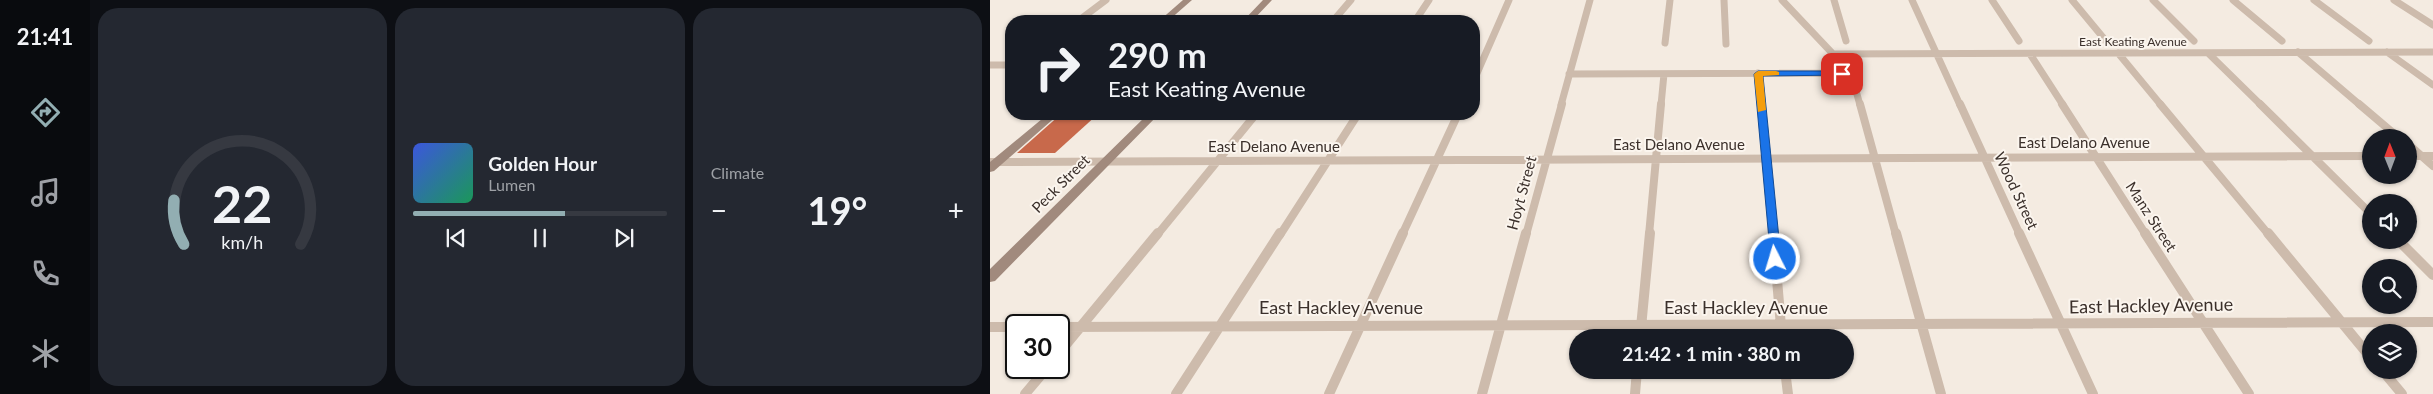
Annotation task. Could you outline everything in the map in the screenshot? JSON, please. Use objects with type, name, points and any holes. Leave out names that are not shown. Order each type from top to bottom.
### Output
[{"type":"street","points":[[1086,15],[1106,0]]},
{"type":"street","points":[[1170,15],[1188,0]]},
{"type":"street","points":[[1253,15],[1268,0]]},
{"type":"street","points":[[1338,15],[1351,0]]},
{"type":"street","points":[[1419,15],[1429,0]]},
{"type":"street","points":[[1480,66],[1509,0]]},
{"type":"street","name":"Hoyt Street","points":[[1482,394],[1590,0]]},
{"type":"street","points":[[1665,43],[1670,0]]},
{"type":"street","points":[[1724,0],[1726,44]]},
{"type":"street","points":[[1782,0],[1852,73],[1941,394]]},
{"type":"street","points":[[1834,0],[1846,41]]},
{"type":"street","name":"Wood Street","points":[[1912,0],[1935,54],[2093,394]]},
{"type":"street","points":[[1992,0],[2019,42]]},
{"type":"street","points":[[2072,0],[2106,41]]},
{"type":"street","points":[[2153,0],[2194,41]]},
{"type":"street","points":[[2234,0],[2282,41]]},
{"type":"street","points":[[2314,0],[2370,41]]},
{"type":"street","points":[[2394,0],[2433,25]]},
{"type":"street","name":"East Keating Avenue","points":[[1831,51],[1935,54],[2433,52]]},
{"type":"street","points":[[2208,52],[2362,205]]},
{"type":"street","points":[[2298,52],[2389,129]]},
{"type":"street","points":[[2386,52],[2433,85]]},
{"type":"street","points":[[2118,53],[2362,347]]},
{"type":"street","name":"Manz Street","points":[[2030,54],[2249,394]]},
{"type":"street","points":[[990,65],[1005,65]]},
{"type":"street","points":[[1569,74],[1852,73]]},
{"type":"street","points":[[1641,329],[1664,74]]},
{"type":"street","points":[[1758,74],[1781,329]]},
{"type":"street","points":[[992,164],[1047,120]]},
{"type":"street","name":"Peck Street","points":[[990,277],[1148,120]]},
{"type":"street","points":[[1070,339],[1251,120]]},
{"type":"street","points":[[1176,394],[1354,120]]},
{"type":"street","points":[[1329,394],[1455,120]]},
{"type":"street","points":[[2418,153],[2433,166]]},
{"type":"street","name":"East Delano Avenue","points":[[992,164],[1107,161],[1437,159],[2362,156]]},
{"type":"street","points":[[2418,156],[2433,156]]},
{"type":"street","points":[[2407,249],[2433,275]]},
{"type":"street","name":"East Hackley Avenue","points":[[1070,327],[1922,326],[2203,322],[2433,322]]},
{"type":"street","points":[[990,327],[1005,327]]},
{"type":"street","points":[[1025,394],[1037,379]]},
{"type":"street","points":[[1635,394],[1636,379]]},
{"type":"street","points":[[1787,379],[1788,394]]},
{"type":"street","points":[[2390,379],[2402,394]]},
{"type":"building","points":[[1054,120],[1091,120],[1055,153],[1017,153]]},
{"type":"slow traffic","points":[[1761,110],[1758,74],[1776,74]]},
{"type":"route","points":[[1775,259],[1758,74],[1842,74]]}]
